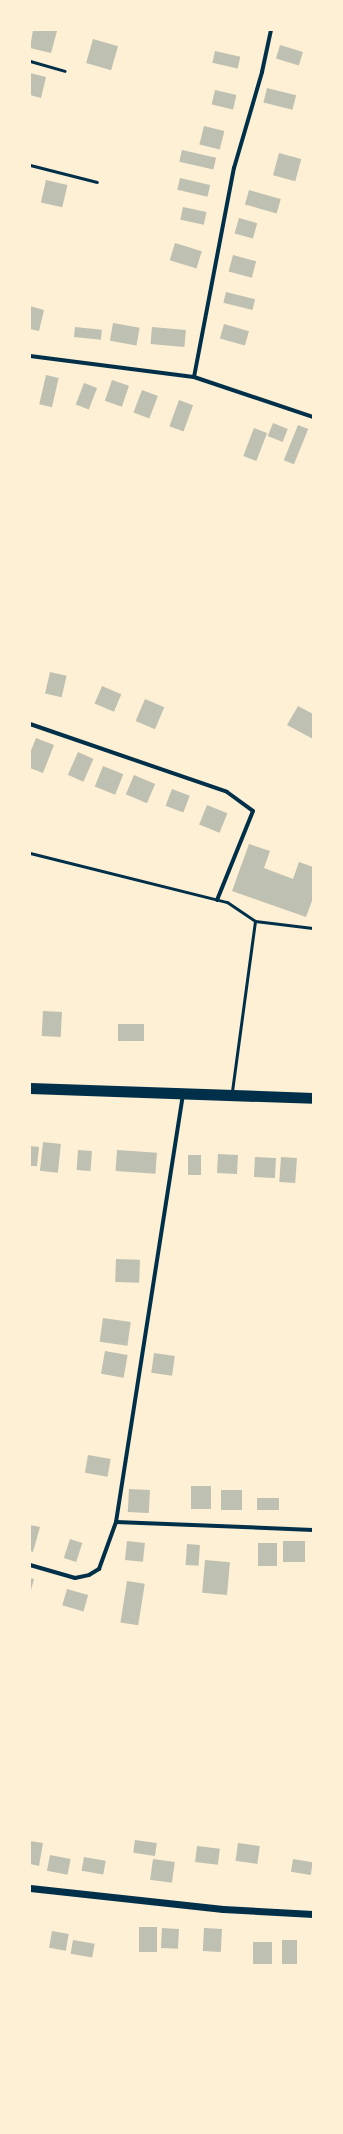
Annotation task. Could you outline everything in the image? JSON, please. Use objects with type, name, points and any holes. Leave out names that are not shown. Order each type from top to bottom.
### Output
[{"type":"highway","points":[[30,1088],[183,1095],[313,1098]]},
{"type":"street","points":[[194,377],[234,168],[262,72],[271,30]]},
{"type":"street","points":[[30,356],[194,377],[313,417]]},
{"type":"street","points":[[30,724],[227,792],[253,811],[217,900]]},
{"type":"street","points":[[30,1565],[75,1578],[89,1575],[99,1568],[116,1522],[183,1095]]},
{"type":"street","points":[[116,1522],[313,1530]]},
{"type":"street","points":[[30,1888],[223,1909],[313,1914]]},
{"type":"lane","points":[[30,61],[65,71]]},
{"type":"lane","points":[[30,164],[97,182]]},
{"type":"lane","points":[[30,853],[227,902],[255,921],[313,928]]},
{"type":"lane","points":[[232,1096],[255,921]]},
{"type":"building","points":[[33,30],[57,31],[51,53],[30,48]]},
{"type":"building","points":[[93,39],[118,46],[111,70],[86,63]]},
{"type":"building","points":[[280,45],[303,52],[299,65],[276,58]]},
{"type":"building","points":[[215,51],[240,57],[238,69],[212,63]]},
{"type":"building","points":[[30,73],[46,77],[41,98],[30,95]]},
{"type":"building","points":[[267,88],[296,95],[292,110],[263,103]]},
{"type":"building","points":[[215,90],[236,95],[233,110],[212,105]]},
{"type":"building","points":[[204,126],[224,131],[220,150],[199,144]]},
{"type":"building","points":[[182,150],[216,158],[213,170],[179,162]]},
{"type":"building","points":[[279,153],[301,159],[295,181],[273,175]]},
{"type":"building","points":[[180,178],[210,185],[208,197],[177,190]]},
{"type":"building","points":[[46,180],[67,185],[62,207],[41,202]]},
{"type":"building","points":[[249,190],[281,199],[277,214],[245,204]]},
{"type":"building","points":[[183,207],[206,212],[204,225],[180,220]]},
{"type":"building","points":[[239,218],[257,223],[253,239],[235,233]]},
{"type":"building","points":[[175,243],[202,251],[197,268],[170,260]]},
{"type":"building","points":[[233,255],[256,261],[252,278],[229,271]]},
{"type":"building","points":[[226,292],[255,299],[252,310],[223,303]]},
{"type":"building","points":[[30,306],[44,310],[39,331],[30,329]]},
{"type":"building","points":[[113,323],[140,328],[136,345],[110,341]]},
{"type":"building","points":[[224,324],[249,331],[245,346],[220,338]]},
{"type":"building","points":[[75,327],[102,330],[101,340],[74,337]]},
{"type":"building","points":[[152,327],[186,330],[184,347],[151,344]]},
{"type":"building","points":[[46,375],[59,378],[52,407],[39,404]]},
{"type":"building","points":[[112,380],[129,386],[122,407],[105,401]]},
{"type":"building","points":[[84,383],[97,388],[89,409],[76,404]]},
{"type":"building","points":[[142,390],[158,396],[149,418],[133,412]]},
{"type":"building","points":[[179,400],[193,405],[184,431],[169,426]]},
{"type":"building","points":[[273,423],[288,429],[283,442],[268,436]]},
{"type":"building","points":[[298,425],[308,429],[294,464],[284,460]]},
{"type":"building","points":[[254,428],[267,433],[256,461],[243,456]]},
{"type":"building","points":[[50,672],[67,676],[62,697],[45,693]]},
{"type":"building","points":[[102,686],[121,694],[114,712],[95,703]]},
{"type":"building","points":[[145,699],[164,707],[155,729],[136,721]]},
{"type":"building","points":[[298,706],[313,714],[313,739],[287,725]]},
{"type":"building","points":[[36,738],[54,745],[43,773],[30,768],[30,753]]},
{"type":"building","points":[[78,752],[94,759],[83,782],[68,775]]},
{"type":"building","points":[[103,766],[123,774],[115,795],[95,786]]},
{"type":"building","points":[[134,775],[155,784],[147,803],[126,794]]},
{"type":"building","points":[[172,789],[190,796],[183,813],[166,806]]},
{"type":"building","points":[[207,805],[227,813],[220,833],[199,824]]},
{"type":"building","points":[[249,844],[270,851],[264,868],[293,879],[299,862],[313,867],[313,898],[306,917],[232,891]]},
{"type":"building","points":[[43,1011],[62,1012],[61,1037],[42,1036]]},
{"type":"building","points":[[118,1024],[144,1024],[144,1041],[118,1041]]},
{"type":"building","points":[[43,1142],[61,1144],[58,1173],[40,1171]]},
{"type":"building","points":[[30,1146],[39,1147],[37,1166],[30,1166]]},
{"type":"building","points":[[78,1150],[92,1151],[91,1171],[77,1170]]},
{"type":"building","points":[[117,1150],[157,1153],[155,1174],[116,1171]]},
{"type":"building","points":[[218,1154],[238,1155],[237,1174],[217,1173]]},
{"type":"building","points":[[188,1155],[201,1155],[201,1175],[188,1175]]},
{"type":"building","points":[[255,1157],[276,1158],[275,1178],[254,1177]]},
{"type":"building","points":[[281,1157],[297,1158],[295,1183],[279,1182]]},
{"type":"building","points":[[116,1259],[140,1260],[139,1283],[115,1282]]},
{"type":"building","points":[[103,1318],[131,1322],[127,1346],[100,1342]]},
{"type":"building","points":[[105,1351],[128,1355],[124,1378],[101,1374]]},
{"type":"building","points":[[154,1353],[175,1356],[172,1376],[151,1373]]},
{"type":"building","points":[[88,1455],[111,1459],[108,1477],[85,1473]]},
{"type":"building","points":[[191,1486],[211,1486],[211,1509],[191,1509]]},
{"type":"building","points":[[129,1489],[150,1490],[149,1513],[128,1512]]},
{"type":"building","points":[[221,1490],[242,1490],[242,1510],[221,1510]]},
{"type":"building","points":[[257,1498],[279,1498],[279,1510],[257,1510]]},
{"type":"building","points":[[30,1525],[40,1527],[33,1552],[30,1551]]},
{"type":"building","points":[[70,1539],[82,1543],[76,1562],[64,1558]]},
{"type":"building","points":[[127,1541],[145,1543],[143,1562],[125,1560]]},
{"type":"building","points":[[283,1541],[305,1541],[305,1562],[283,1562]]},
{"type":"building","points":[[258,1543],[277,1543],[277,1566],[258,1566]]},
{"type":"building","points":[[187,1544],[200,1545],[199,1566],[186,1565]]},
{"type":"building","points":[[205,1560],[230,1562],[227,1595],[202,1593]]},
{"type":"building","points":[[30,1578],[34,1579],[30,1594]]},
{"type":"building","points":[[127,1581],[145,1584],[138,1625],[120,1622]]},
{"type":"building","points":[[67,1589],[88,1595],[83,1611],[62,1605]]},
{"type":"building","points":[[135,1840],[157,1843],[155,1856],[133,1853]]},
{"type":"building","points":[[30,1841],[43,1843],[39,1866],[30,1864]]},
{"type":"building","points":[[238,1843],[260,1846],[257,1864],[235,1861]]},
{"type":"building","points":[[197,1846],[220,1849],[218,1865],[195,1862]]},
{"type":"building","points":[[50,1855],[71,1859],[68,1875],[47,1871]]},
{"type":"building","points":[[84,1857],[106,1861],[103,1875],[82,1871]]},
{"type":"building","points":[[153,1859],[175,1862],[172,1883],[150,1880]]},
{"type":"building","points":[[293,1859],[313,1862],[311,1875],[291,1872]]},
{"type":"building","points":[[139,1927],[157,1927],[157,1952],[139,1952]]},
{"type":"building","points":[[162,1928],[179,1929],[178,1949],[161,1948]]},
{"type":"building","points":[[204,1928],[222,1929],[221,1952],[203,1951]]},
{"type":"building","points":[[52,1931],[69,1934],[66,1951],[49,1948]]},
{"type":"building","points":[[73,1940],[95,1944],[92,1958],[71,1954]]},
{"type":"building","points":[[282,1940],[297,1940],[297,1964],[282,1964]]},
{"type":"building","points":[[253,1942],[272,1942],[272,1964],[253,1964]]}]
